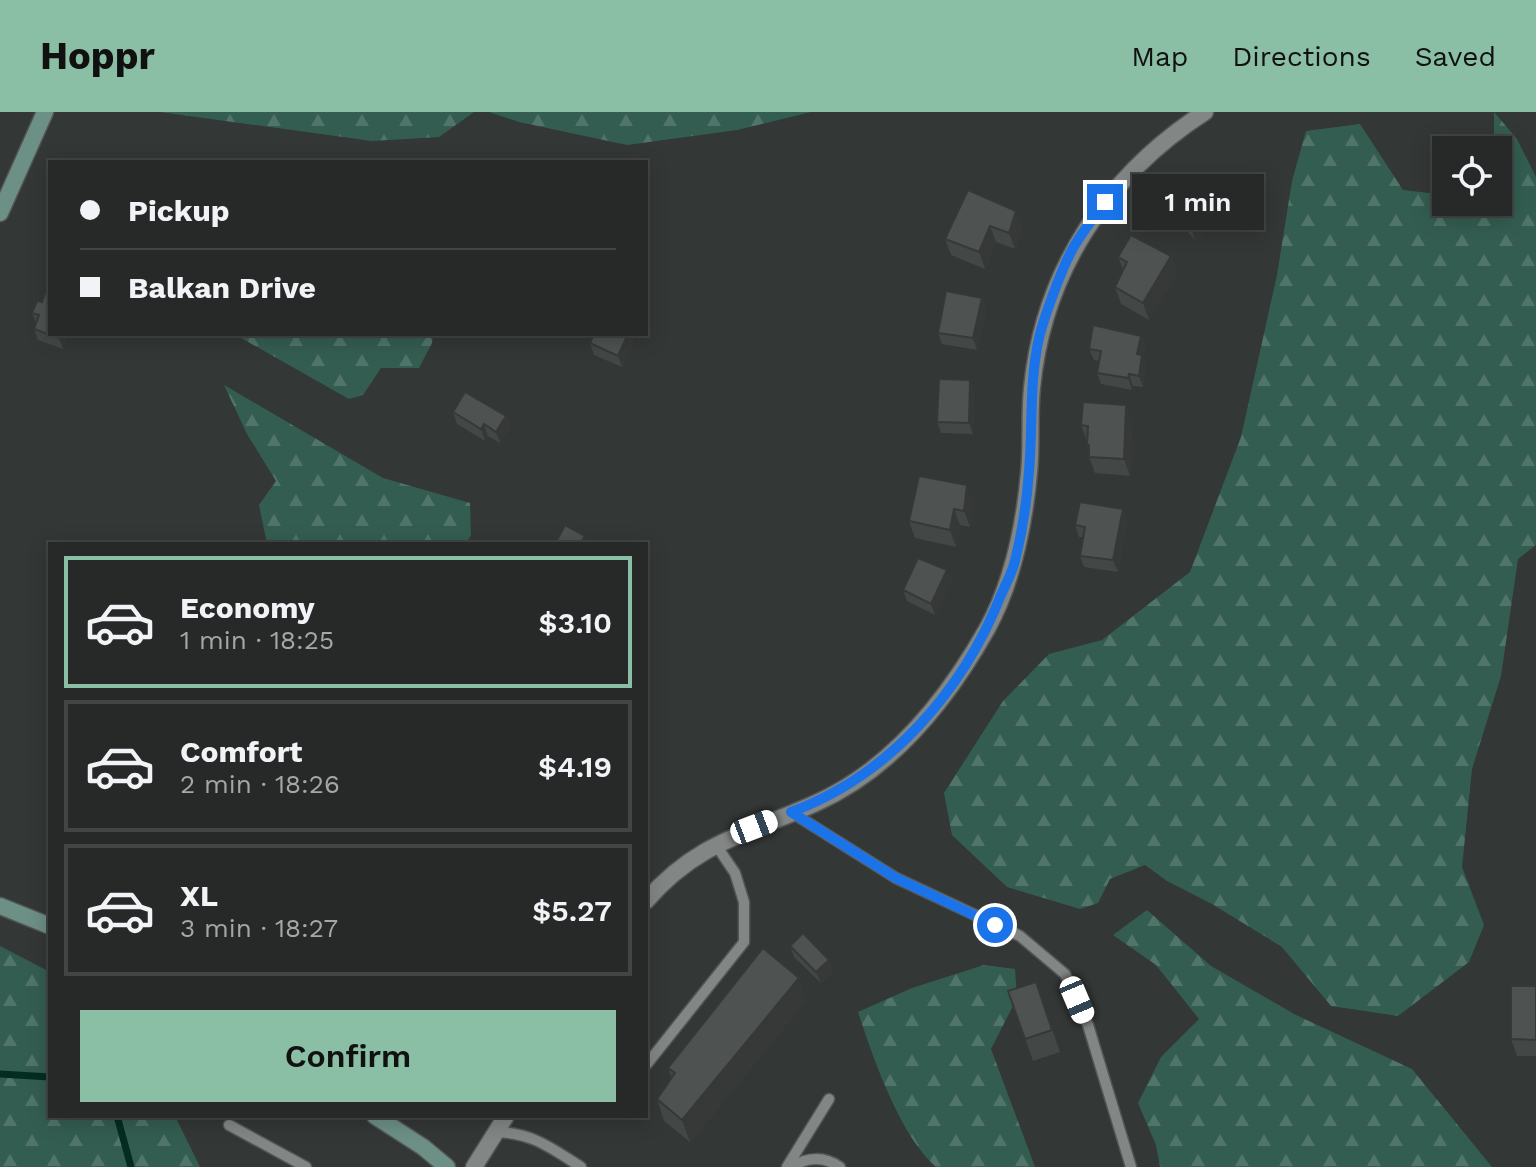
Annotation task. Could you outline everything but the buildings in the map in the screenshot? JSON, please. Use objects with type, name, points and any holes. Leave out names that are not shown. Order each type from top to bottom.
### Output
[{"type":"street","points":[[0,213],[45,112]]},
{"type":"street","points":[[648,899],[665,879],[700,853],[817,803],[856,781],[921,724],[951,688],[988,626],[1014,563],[1029,472],[1031,390],[1039,336],[1071,252],[1105,202],[1138,163],[1205,112]]},
{"type":"street","points":[[0,906],[48,925]]},
{"type":"street","points":[[378,1118],[447,1167]]},
{"type":"street","points":[[474,1167],[505,1118]]},
{"type":"lane","points":[[791,812],[896,878],[1020,936],[1065,974],[1088,1025],[1131,1167]]},
{"type":"lane","points":[[648,1063],[744,942],[744,902],[735,873],[716,845]]},
{"type":"lane","points":[[789,1167],[829,1099]]},
{"type":"lane","points":[[229,1125],[306,1167]]},
{"type":"lane","points":[[496,1132],[519,1133],[537,1139],[581,1167]]},
{"type":"lane","points":[[789,1167],[814,1159],[831,1161],[840,1167]]},
{"type":"green space","points":[[160,112],[474,112],[439,137],[372,141]]},
{"type":"green space","points":[[489,112],[811,112],[737,130],[627,145],[519,122]]},
{"type":"green space","points":[[1494,112],[1517,139],[1536,177],[1536,545],[1518,559],[1501,676],[1472,769],[1462,867],[1484,925],[1469,962],[1398,1016],[1331,1006],[1282,947],[1212,904],[1167,881],[1145,865],[1110,879],[1098,903],[1080,909],[1007,887],[952,835],[944,793],[1003,701],[1049,654],[1102,640],[1190,572],[1241,437],[1277,275],[1292,181],[1306,131],[1360,124],[1403,190],[1432,193],[1432,216],[1512,216],[1512,136],[1494,136]]},
{"type":"green space","points":[[238,336],[433,336],[419,368],[381,368],[363,395],[349,399]]},
{"type":"green space","points":[[224,385],[383,478],[470,503],[471,535],[467,542],[267,542],[259,505],[276,481],[247,434]]},
{"type":"green space","points":[[1147,910],[1211,966],[1296,1015],[1412,1069],[1492,1167],[1160,1167],[1156,1145],[1138,1103],[1161,1057],[1199,1019],[1156,965],[1113,935]]},
{"type":"green space","points":[[0,946],[48,971],[48,1118],[176,1118],[200,1167],[0,1167]]},
{"type":"green space","points":[[984,965],[1015,969],[1017,998],[991,1049],[1035,1167],[936,1167],[899,1116],[858,1012],[912,988]]},
{"type":"waterway","points":[[0,1074],[48,1077]]},
{"type":"waterway","points":[[118,1118],[131,1167]]},
{"type":"route","points":[[995,925],[896,878],[791,812],[817,803],[856,781],[890,754],[921,724],[951,688],[988,626],[1014,563],[1029,472],[1031,390],[1039,336],[1071,252],[1105,202]]}]
